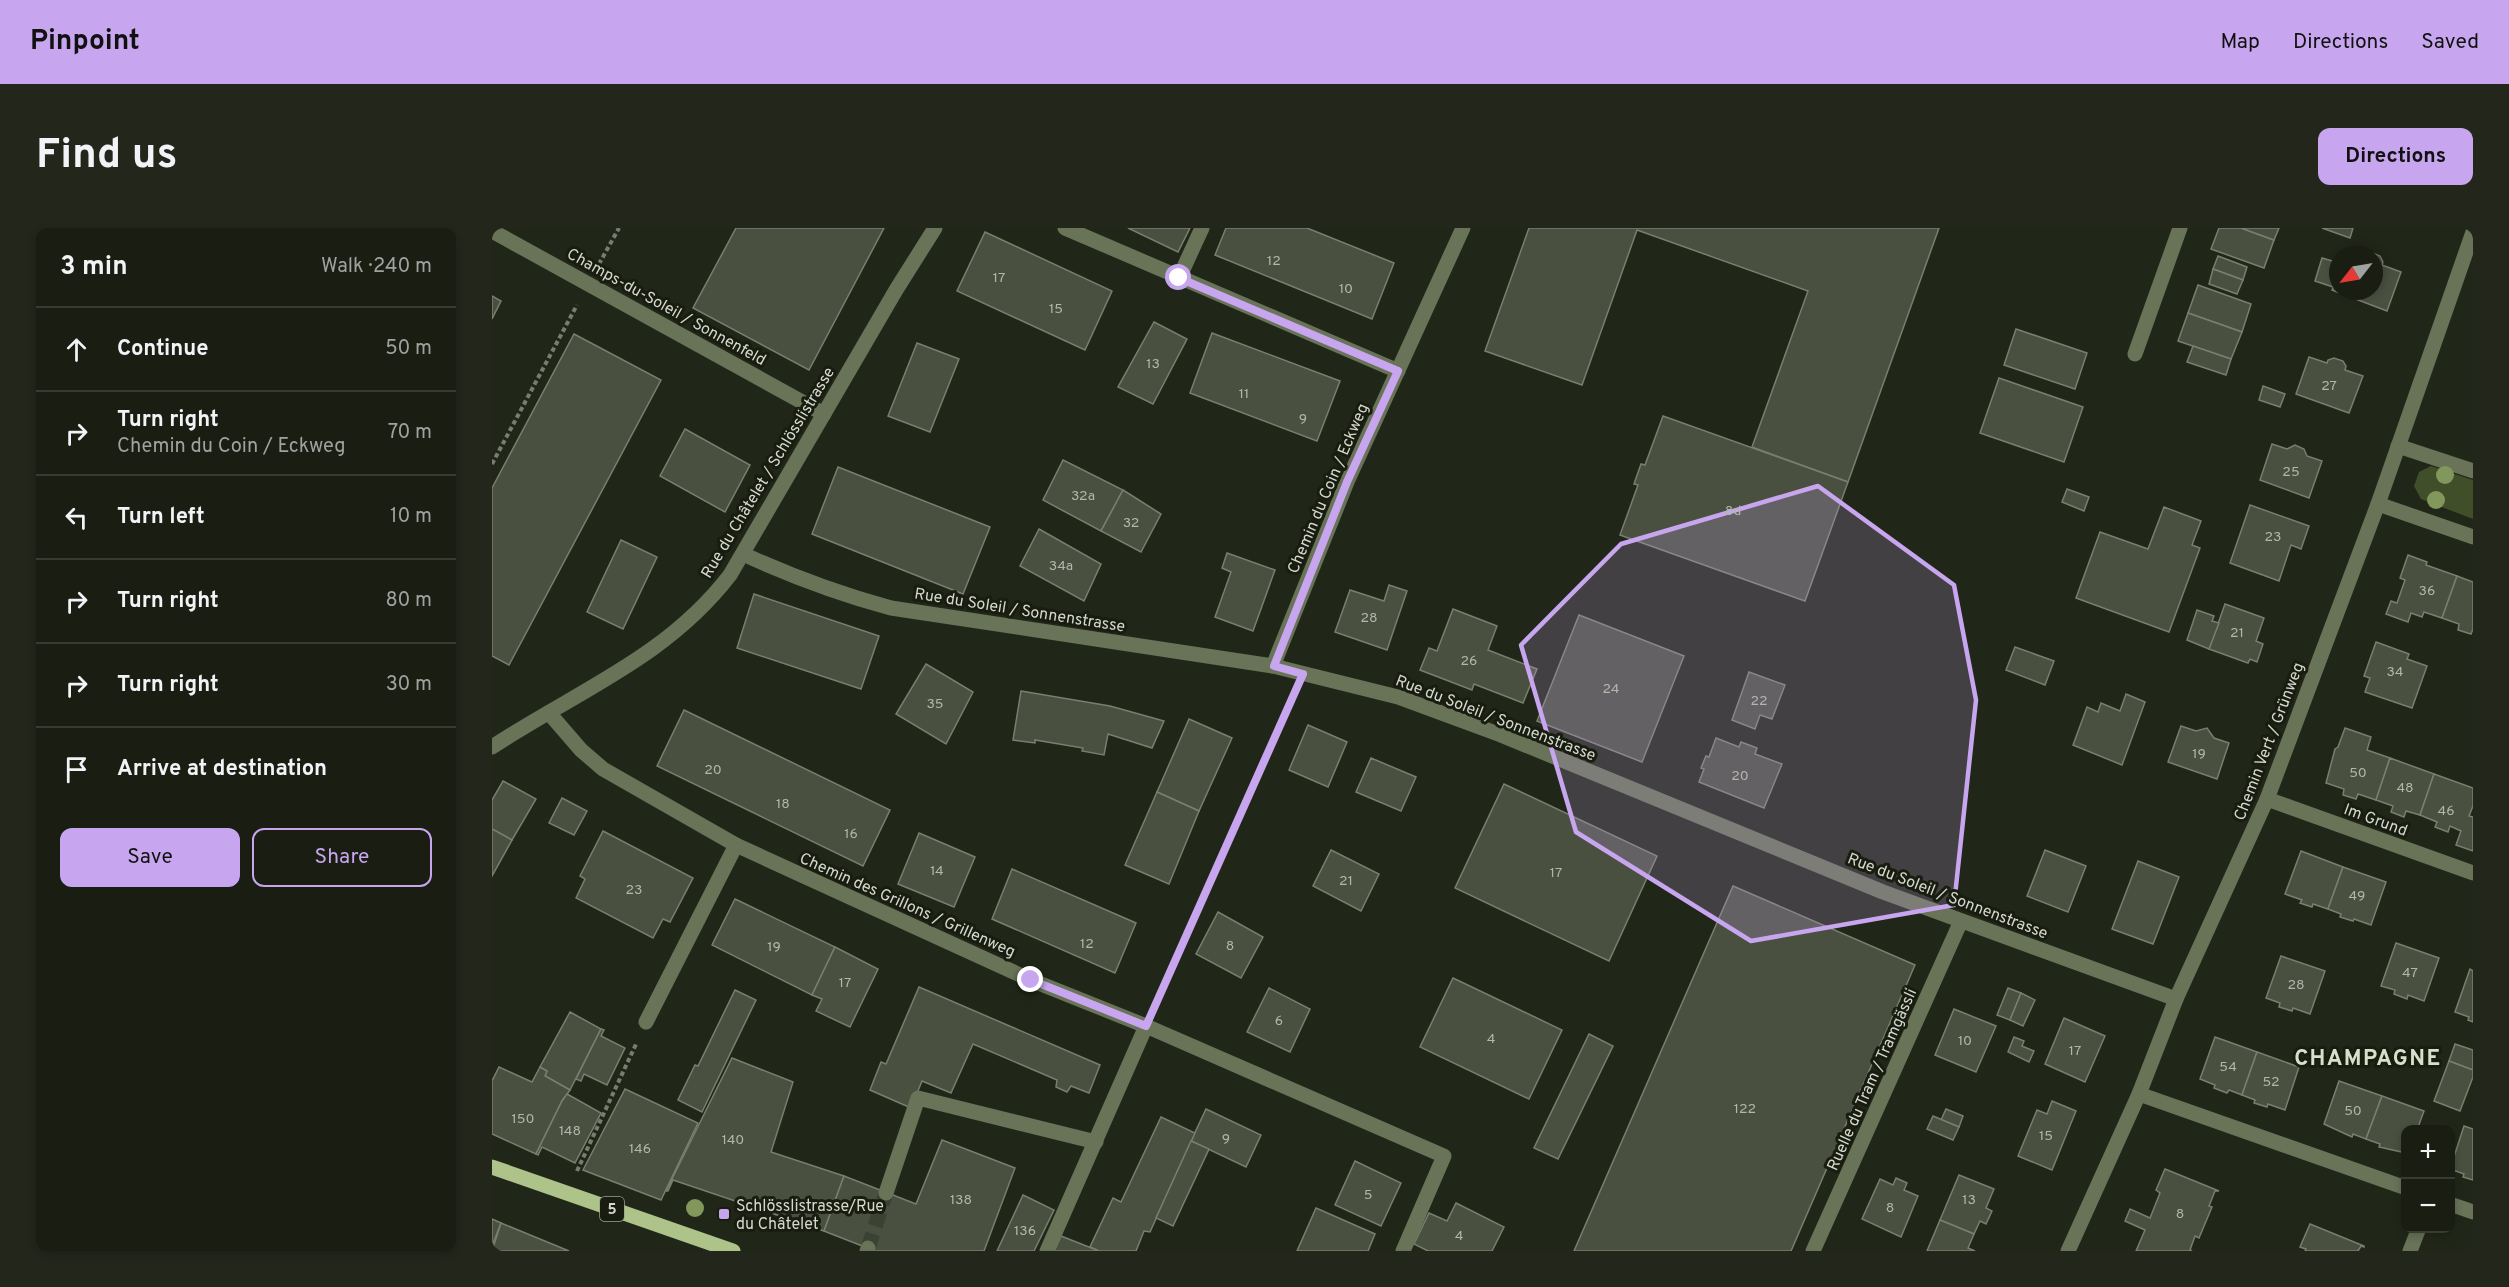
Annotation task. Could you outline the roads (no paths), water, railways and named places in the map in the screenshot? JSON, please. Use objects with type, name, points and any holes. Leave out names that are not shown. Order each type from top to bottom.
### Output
[{"type":"main road","name":"5","points":[[492,1167],[733,1251]]},
{"type":"street","name":"Rue du Châtelet / Schlösslistrasse","points":[[492,747],[640,659],[710,602],[730,575],[896,290],[935,228]]},
{"type":"street","points":[[1065,228],[1398,371]]},
{"type":"street","points":[[1179,278],[1202,228]]},
{"type":"street","name":"Chemin du Coin / Eckweg","points":[[1274,666],[1347,482],[1462,228]]},
{"type":"street","points":[[2135,354],[2181,228]]},
{"type":"street","name":"Champs-du-Soleil / Sonnenfeld","points":[[492,231],[589,282],[824,414]]},
{"type":"street","name":"Chemin Vert / Grünweg","points":[[2068,1251],[2139,1094],[2176,999],[2267,799],[2378,504],[2473,232]]},
{"type":"street","points":[[2398,446],[2473,471]]},
{"type":"street","points":[[2378,504],[2473,537]]},
{"type":"street","name":"Rue du Soleil / Sonnenstrasse","points":[[742,554],[828,590],[891,608],[1274,666],[1398,697],[1491,731],[1883,892],[2176,999]]},
{"type":"street","name":"Chemin des Grillons / Grillenweg","points":[[549,712],[581,750],[603,769],[736,845],[1031,980],[1146,1026],[1444,1156],[1403,1251]]},
{"type":"street","name":"Im Grund","points":[[2267,799],[2473,873]]},
{"type":"street","points":[[646,1022],[736,845]]},
{"type":"street","name":"Ruelle du Tram / Tramgässli","points":[[1813,1251],[1961,921]]},
{"type":"street","points":[[1047,1251],[1146,1026]]},
{"type":"street","points":[[2139,1094],[2401,1186]]},
{"type":"street","points":[[886,1193],[918,1098],[1096,1142]]},
{"type":"street","points":[[2455,1205],[2473,1212]]},
{"type":"street","points":[[2410,1251],[2417,1233]]},
{"type":"tunnel","points":[[868,1248],[886,1193]]},
{"type":"place","name":"Schlösslistrasse/Rue du Châtelet","points":[[724,1214]]},
{"type":"district","name":"CHAMPAGNE","points":[[2368,1057]]}]
